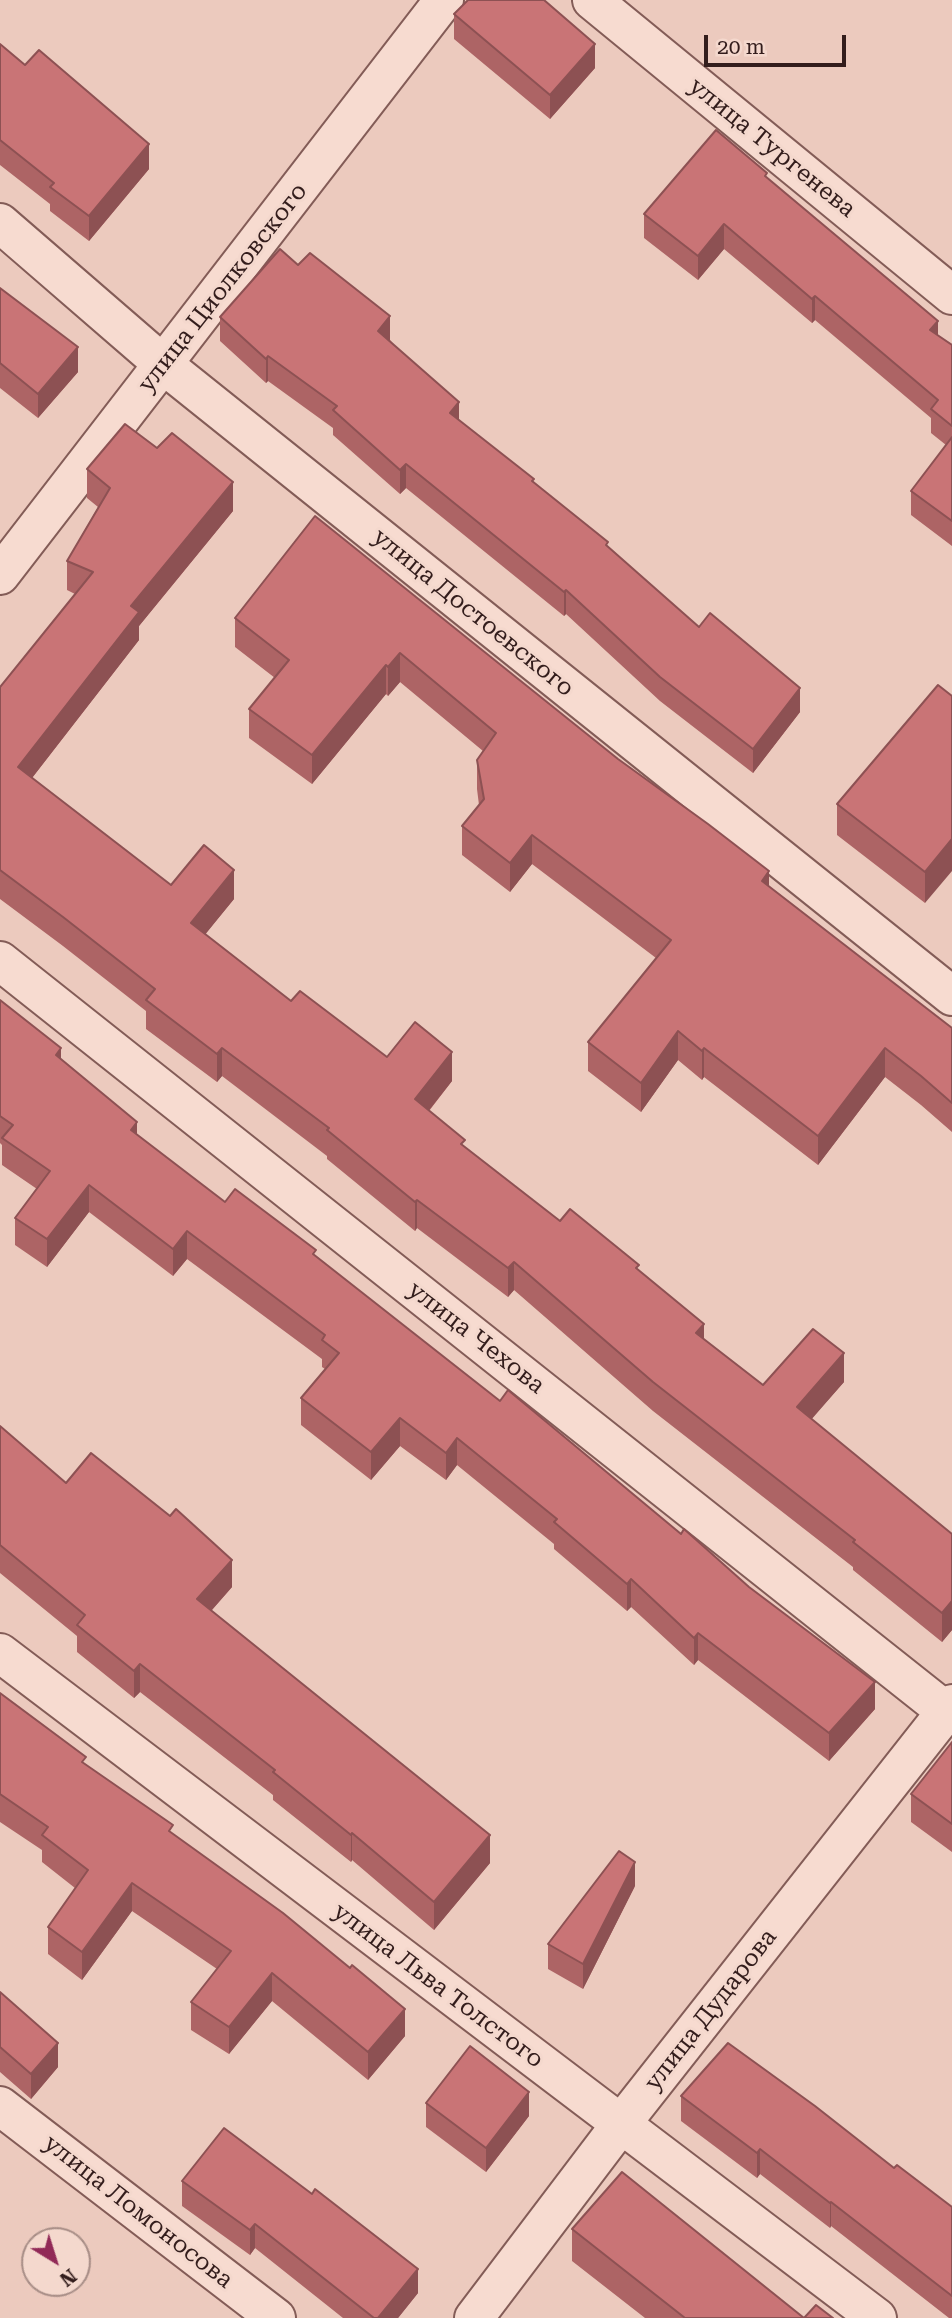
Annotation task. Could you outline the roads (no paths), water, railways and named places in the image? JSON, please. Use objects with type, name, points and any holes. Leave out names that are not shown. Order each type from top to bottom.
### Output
[{"type":"street","name":"улица Циолковского","points":[[0,575],[444,0]]},
{"type":"street","name":"улица Тургенева","points":[[592,0],[952,295]]},
{"type":"street","name":"улица Достоевского","points":[[0,223],[164,365],[952,996]]},
{"type":"street","name":"улица Чехова","points":[[0,961],[950,1711]]},
{"type":"street","name":"улица Льва Толстого","points":[[0,1653],[877,2318]]},
{"type":"street","name":"улица Дударова","points":[[474,2318],[621,2124],[950,1711]]},
{"type":"street","name":"улица Ломоносова","points":[[0,2106],[276,2318]]}]
